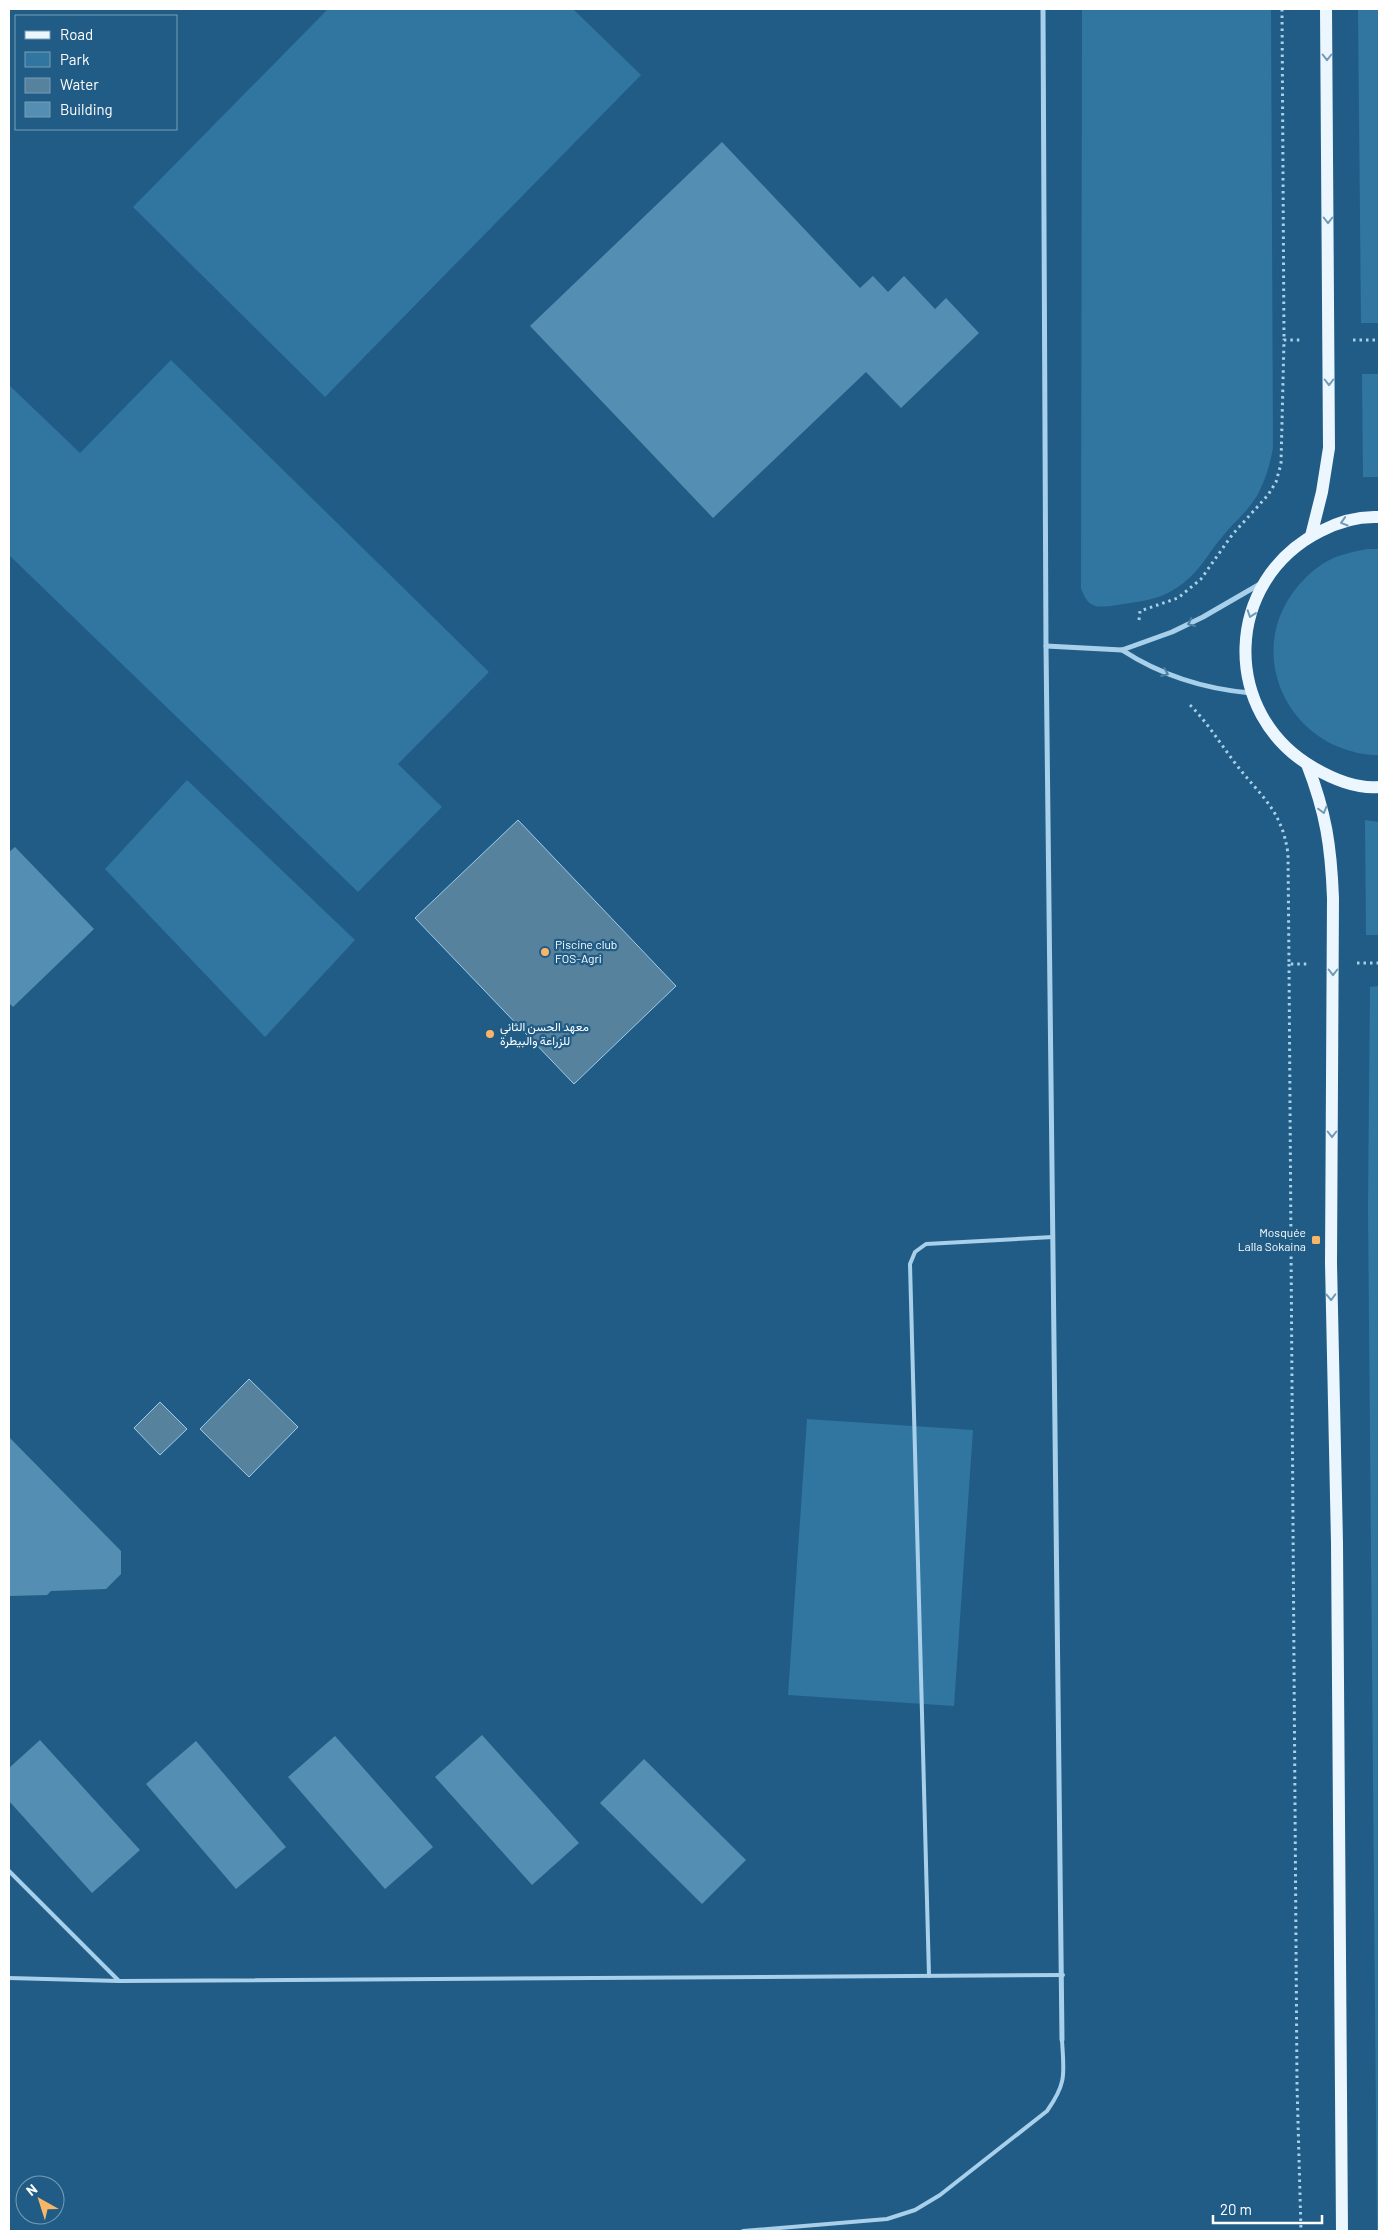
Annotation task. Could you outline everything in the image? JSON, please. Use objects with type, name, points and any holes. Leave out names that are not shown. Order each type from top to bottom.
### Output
[{"type":"main road","points":[[1311,536],[1322,492],[1329,448],[1326,9]]},
{"type":"main road","points":[[1379,517],[1352,519],[1331,526],[1293,548],[1264,582],[1249,617],[1244,655],[1251,693],[1260,715],[1273,734],[1289,750],[1307,764],[1328,776],[1350,784],[1379,787]]},
{"type":"main road","points":[[1307,764],[1319,794],[1328,827],[1332,861],[1333,898],[1330,1263],[1337,1583],[1342,2231]]},
{"type":"street","points":[[1043,9],[1046,646],[1063,1975],[1062,2040]]},
{"type":"street","points":[[1046,646],[1122,650],[1172,632],[1203,618],[1264,582]]},
{"type":"street","points":[[1122,650],[1165,674],[1193,684],[1222,691],[1251,693]]},
{"type":"lane","points":[[929,1976],[910,1264],[915,1252],[926,1244],[1053,1237]]},
{"type":"lane","points":[[9,1871],[119,1982]]},
{"type":"lane","points":[[9,1978],[119,1982],[1063,1975]]},
{"type":"lane","points":[[743,2231],[887,2219],[915,2210],[940,2195],[1047,2111],[1059,2094],[1064,2076],[1062,2040]]},
{"type":"path","points":[[1282,9],[1284,340]]},
{"type":"path","points":[[1289,964],[1297,2076],[1301,2231]]},
{"type":"green space","points":[[328,9],[573,9],[641,75],[325,397],[133,207]]},
{"type":"green space","points":[[1082,9],[1271,9],[1273,448],[1266,476],[1253,502],[1188,579],[1168,593],[1156,598],[1104,607],[1094,606],[1090,603],[1081,588]]},
{"type":"green space","points":[[1358,9],[1379,9],[1379,323],[1361,323]]},
{"type":"green space","points":[[171,360],[489,672],[398,764],[442,807],[358,892],[9,555],[9,385],[80,453]]},
{"type":"green space","points":[[1362,374],[1379,374],[1379,477],[1363,477]]},
{"type":"green space","points":[[1367,549],[1379,549],[1379,755],[1348,750],[1321,738],[1300,719],[1284,696],[1275,670],[1274,641],[1281,613],[1298,586],[1320,565],[1329,560]]},
{"type":"green space","points":[[187,780],[355,940],[265,1037],[105,869]]},
{"type":"green space","points":[[1365,820],[1379,822],[1379,935],[1366,935]]},
{"type":"green space","points":[[1379,986],[1379,2231],[1377,2231],[1368,1209],[1370,987]]},
{"type":"green space","points":[[807,1419],[973,1430],[954,1706],[788,1695]]},
{"type":"water","name":"Piscine club FOS-Agri","points":[[518,820],[676,986],[574,1084],[415,918]]},
{"type":"water","points":[[249,1379],[298,1427],[249,1477],[200,1429]]},
{"type":"water","points":[[160,1402],[187,1429],[160,1455],[134,1428]]},
{"type":"building","points":[[722,142],[860,288],[873,276],[888,292],[904,276],[935,309],[946,298],[979,333],[901,408],[866,372],[713,518],[530,326]]},
{"type":"building","points":[[15,847],[94,929],[13,1007],[9,1003],[9,852]]},
{"type":"building","points":[[9,1437],[121,1551],[121,1574],[106,1589],[51,1591],[47,1595],[9,1596]]},
{"type":"building","points":[[482,1735],[579,1843],[532,1885],[435,1777]]},
{"type":"building","points":[[335,1736],[433,1847],[385,1889],[288,1777]]},
{"type":"building","points":[[40,1740],[140,1850],[92,1893],[9,1801],[9,1768]]},
{"type":"building","points":[[196,1741],[286,1847],[236,1889],[146,1784]]},
{"type":"building","points":[[644,1759],[746,1860],[702,1904],[600,1803]]},
{"type":"place","name":"Piscine club FOS-Agri","points":[[545,952]]},
{"type":"place","name":"معهد الحسن الثاني للزراعة والبيطرة","points":[[490,1034]]},
{"type":"place","name":"Mosquée Lalla Sokaina","points":[[1316,1240]]}]
